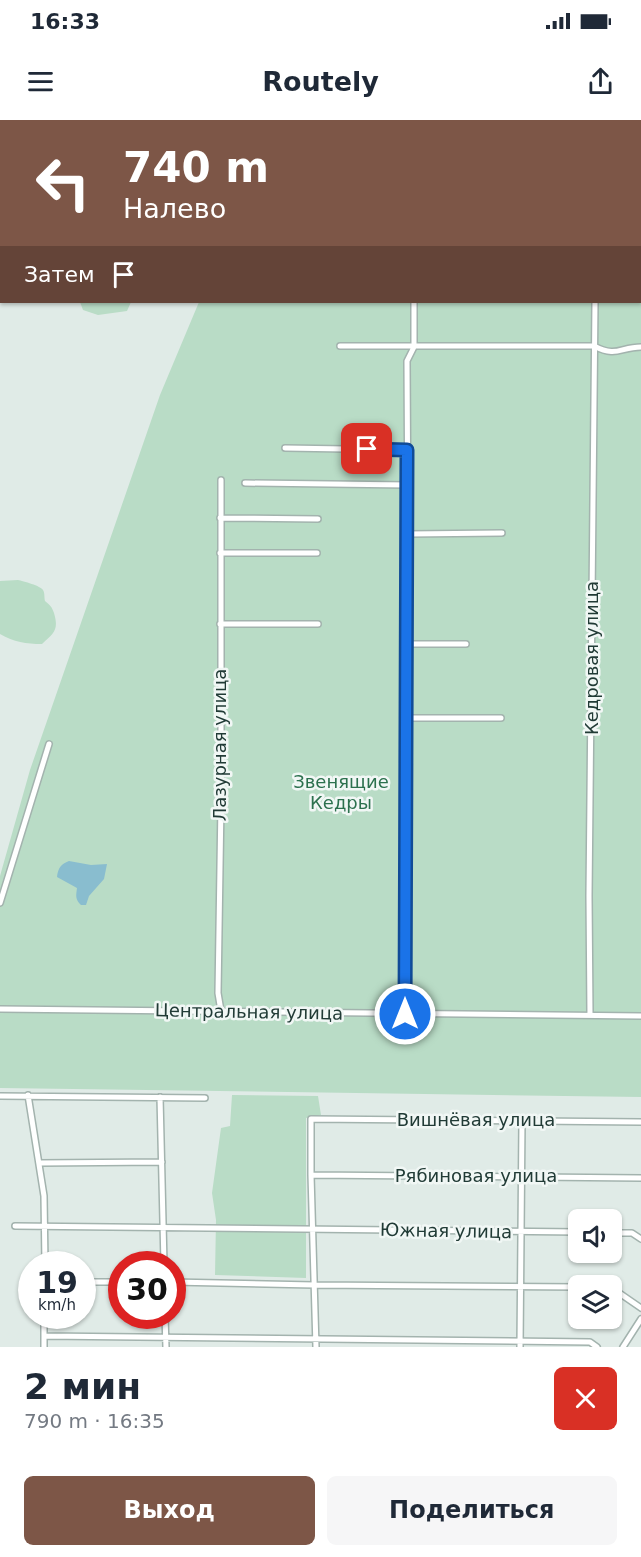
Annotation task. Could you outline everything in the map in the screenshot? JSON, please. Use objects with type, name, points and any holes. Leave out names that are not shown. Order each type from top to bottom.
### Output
[{"type":"street","points":[[405,1014],[407,361],[414,347],[414,303]]},
{"type":"street","name":"Кедровая улица","points":[[590,1015],[595,303]]},
{"type":"street","points":[[340,346],[594,346],[606,352],[641,347]]},
{"type":"street","points":[[285,448],[407,450]]},
{"type":"street","name":"Лазурная улица","points":[[221,480],[221,802],[218,993],[221,1011]]},
{"type":"street","points":[[245,483],[407,484]]},
{"type":"street","points":[[220,519],[318,519]]},
{"type":"street","points":[[408,534],[502,533]]},
{"type":"street","points":[[220,553],[317,553]]},
{"type":"street","points":[[220,624],[318,624]]},
{"type":"street","points":[[407,644],[466,644]]},
{"type":"street","points":[[406,718],[501,718]]},
{"type":"street","points":[[0,903],[49,744]]},
{"type":"street","name":"Центральная улица","points":[[0,1010],[641,1016]]},
{"type":"street","points":[[28,1095],[44,1196],[45,1251]]},
{"type":"street","points":[[0,1096],[206,1098]]},
{"type":"street","points":[[160,1097],[164,1251]]},
{"type":"street","name":"Вишнёвая улица","points":[[311,1175],[311,1119],[641,1122]]},
{"type":"street","points":[[520,1344],[522,1120]]},
{"type":"street","points":[[39,1163],[162,1162]]},
{"type":"street","points":[[311,1175],[316,1347]]},
{"type":"street","name":"Рябиновая улица","points":[[311,1175],[641,1178]]},
{"type":"street","name":"Южная улица","points":[[15,1226],[568,1232]]},
{"type":"street","points":[[622,1233],[632,1233],[641,1239]]},
{"type":"street","points":[[186,1282],[568,1287]]},
{"type":"street","points":[[622,1295],[641,1308]]},
{"type":"street","points":[[623,1347],[641,1319]]},
{"type":"street","points":[[44,1329],[44,1347]]},
{"type":"street","points":[[165,1329],[166,1347]]},
{"type":"street","points":[[44,1336],[520,1344],[590,1341],[597,1347]]},
{"type":"green space","points":[[80,303],[131,303],[127,311],[98,315],[83,310]]},
{"type":"green space","name":"Звенящие Кедры","points":[[199,303],[641,303],[641,1097],[0,1088],[0,876],[30,770],[160,395]]},
{"type":"green space","points":[[18,580],[42,588],[45,601],[53,611],[56,627],[42,644],[20,642],[0,634],[0,581]]},
{"type":"green space","points":[[232,1095],[318,1096],[321,1115],[306,1118],[306,1278],[215,1275],[216,1220],[212,1193],[221,1128],[230,1126]]},
{"type":"water","points":[[69,861],[91,865],[107,864],[104,879],[89,896],[86,905],[81,905],[78,901],[77,888],[57,877],[60,867]]},
{"type":"route","points":[[367,449],[407,450],[405,1014]]}]
